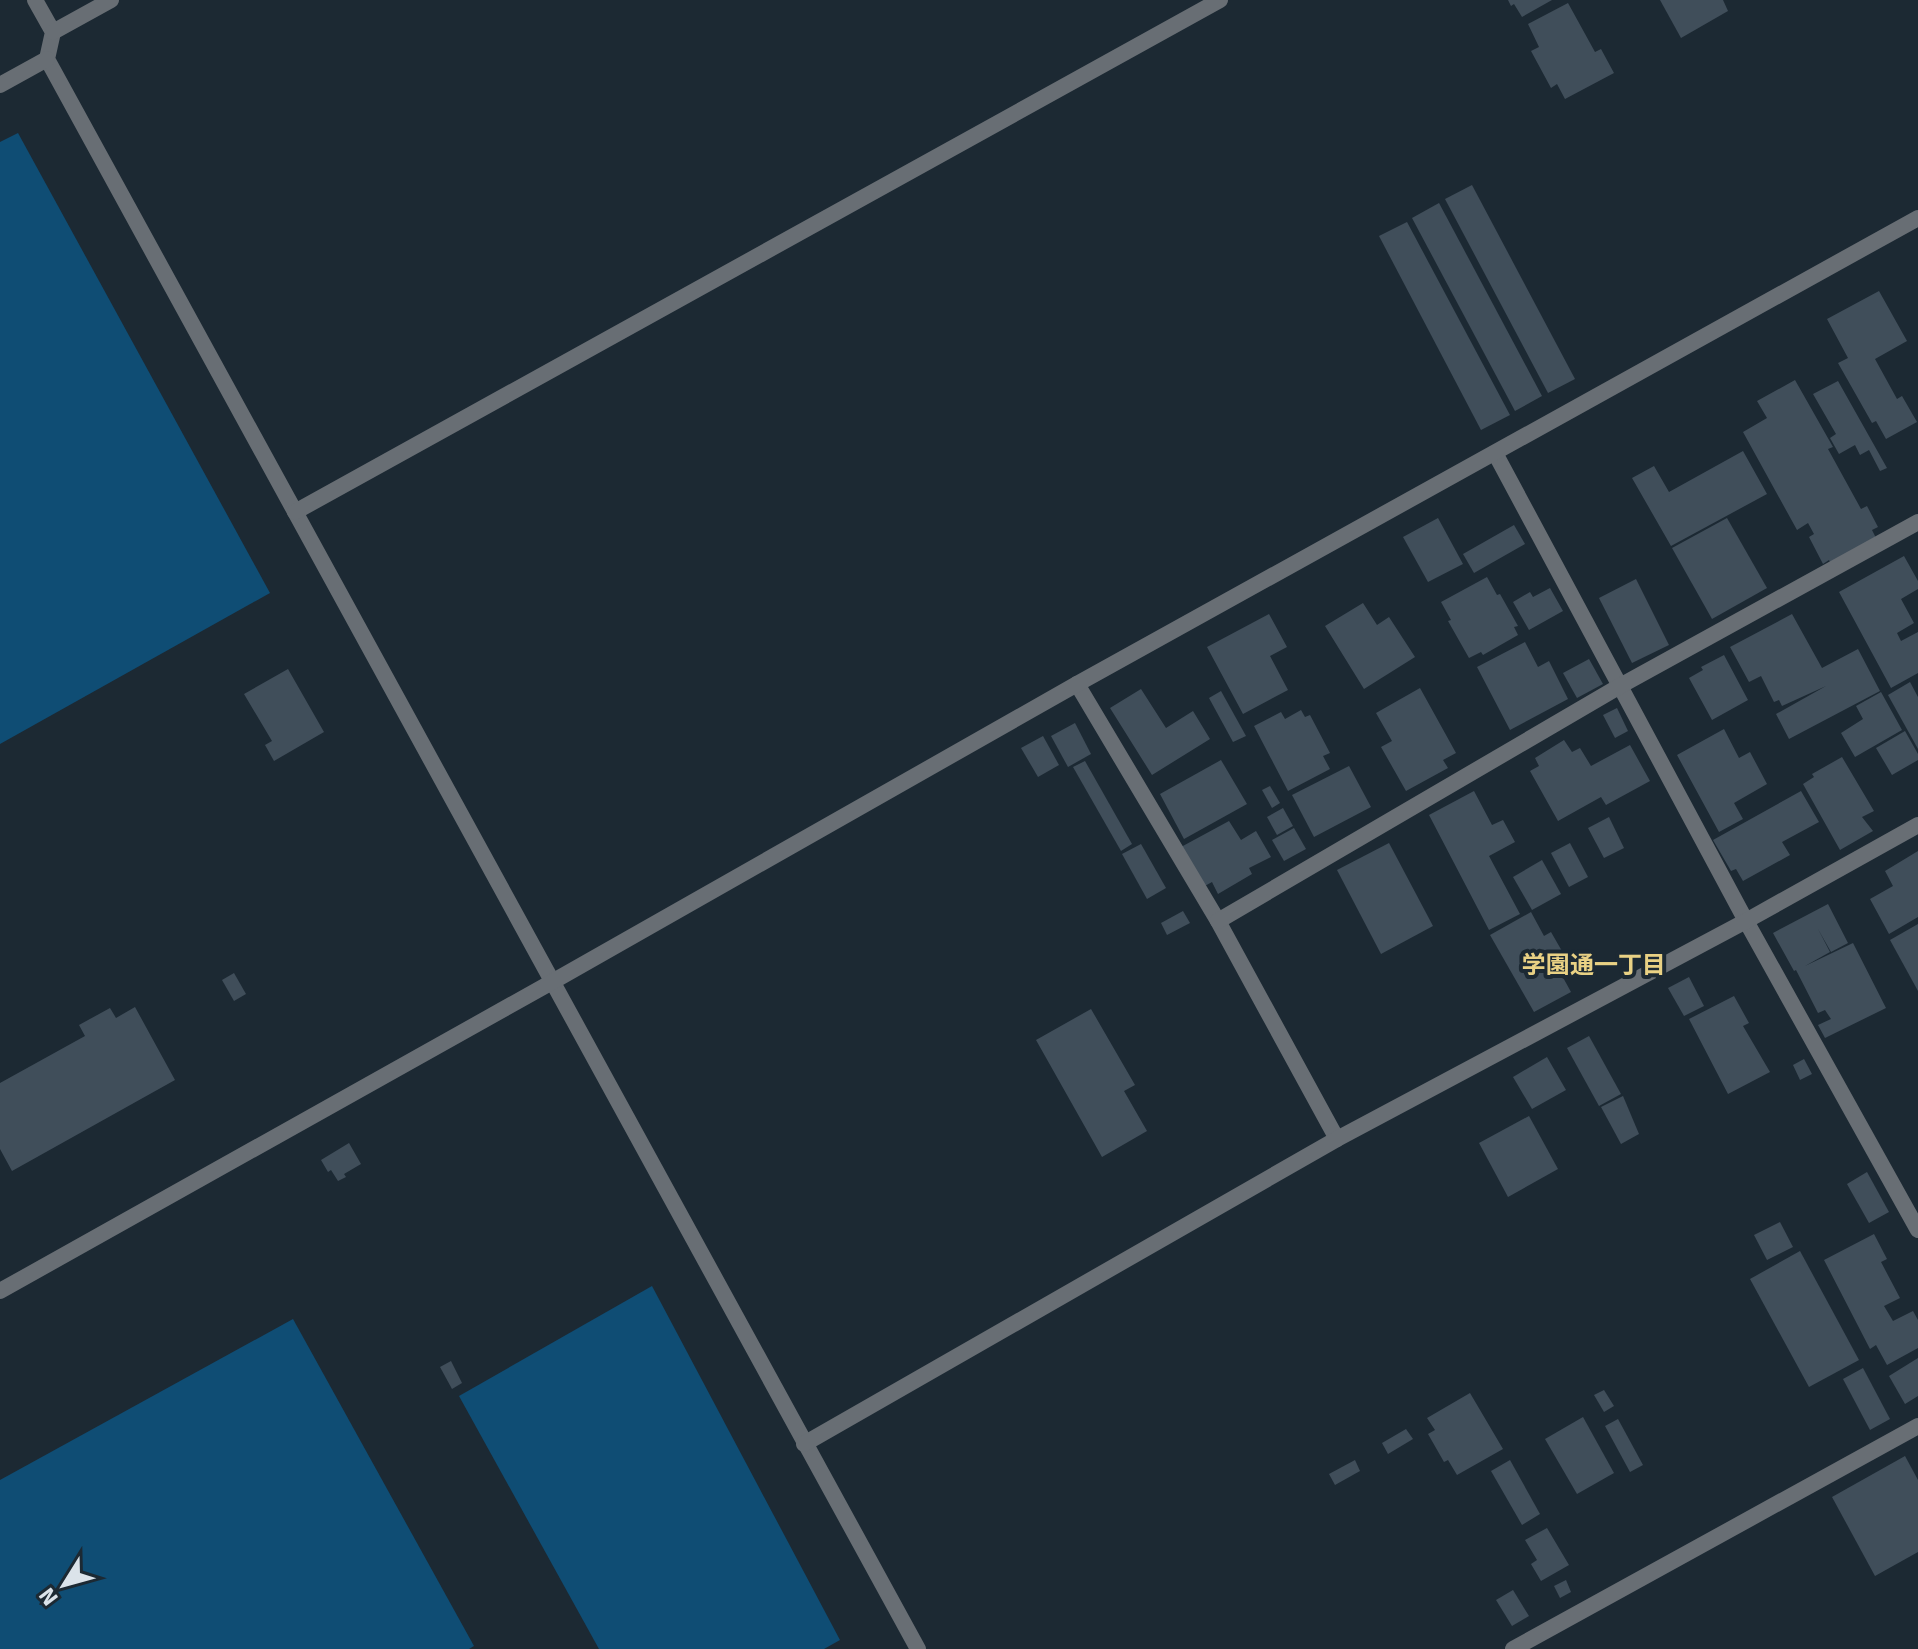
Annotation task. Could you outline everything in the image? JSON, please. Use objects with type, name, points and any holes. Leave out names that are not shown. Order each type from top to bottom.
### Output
[{"type":"street","points":[[35,0],[53,32],[47,59],[918,1649]]},
{"type":"street","points":[[53,32],[111,0]]},
{"type":"street","points":[[295,512],[1220,0]]},
{"type":"street","points":[[0,85],[47,59]]},
{"type":"street","points":[[0,1291],[1077,684],[1918,218]]},
{"type":"street","points":[[1495,453],[1746,921],[1918,1230]]},
{"type":"street","points":[[1218,921],[1620,686],[1918,522]]},
{"type":"street","points":[[1077,684],[1218,921],[1337,1139]]},
{"type":"street","points":[[804,1444],[1337,1139],[1746,921],[1918,825]]},
{"type":"street","points":[[1513,1649],[1918,1426]]},
{"type":"shaded area","points":[[18,133],[270,593],[0,744],[0,142]]},
{"type":"shaded area","points":[[652,1286],[840,1640],[824,1649],[599,1649],[459,1396]]},
{"type":"shaded area","points":[[293,1319],[474,1646],[469,1649],[0,1649],[0,1480]]},
{"type":"building","points":[[1508,0],[1552,0],[1522,17]]},
{"type":"building","points":[[1660,0],[1723,0],[1728,11],[1681,38]]},
{"type":"building","points":[[1568,3],[1595,52],[1601,49],[1614,73],[1565,99],[1557,84],[1551,88],[1531,51],[1539,47],[1528,24]]},
{"type":"building","points":[[1472,185],[1575,379],[1548,393],[1445,199]]},
{"type":"building","points":[[1439,203],[1542,396],[1515,411],[1412,218]]},
{"type":"building","points":[[1407,222],[1510,415],[1481,430],[1379,236]]},
{"type":"building","points":[[1879,291],[1907,341],[1875,359],[1897,399],[1902,396],[1917,422],[1886,439],[1876,421],[1872,423],[1838,363],[1848,358],[1827,319]]},
{"type":"building","points":[[1795,380],[1833,447],[1828,449],[1861,509],[1867,506],[1878,527],[1872,530],[1876,538],[1831,564],[1829,560],[1823,564],[1809,537],[1814,534],[1808,523],[1797,530],[1743,432],[1767,418],[1757,401]]},
{"type":"building","points":[[1838,381],[1887,468],[1880,471],[1869,450],[1860,455],[1855,445],[1839,454],[1830,438],[1836,434],[1813,394]]},
{"type":"building","points":[[1743,451],[1767,494],[1671,546],[1632,478],[1654,466],[1669,492]]},
{"type":"building","points":[[1438,518],[1463,564],[1428,582],[1403,537]]},
{"type":"building","points":[[1727,518],[1767,588],[1712,619],[1672,548]]},
{"type":"building","points":[[1514,525],[1525,544],[1474,573],[1463,554]]},
{"type":"building","points":[[1904,556],[1918,581],[1918,589],[1901,599],[1914,623],[1897,633],[1901,641],[1918,632],[1918,673],[1891,688],[1839,592]]},
{"type":"building","points":[[1487,577],[1518,626],[1514,627],[1518,635],[1483,655],[1481,652],[1469,658],[1441,602]]},
{"type":"building","points":[[1636,579],[1669,645],[1632,663],[1599,598]]},
{"type":"building","points":[[1550,588],[1563,611],[1529,630],[1513,602],[1530,592],[1533,597]]},
{"type":"building","points":[[1363,603],[1377,625],[1389,617],[1415,657],[1364,689],[1325,626]]},
{"type":"building","points":[[1269,614],[1287,647],[1270,656],[1288,690],[1243,714],[1207,647]]},
{"type":"building","points":[[1792,614],[1822,668],[1858,649],[1880,691],[1789,739],[1776,714],[1826,686],[1782,706],[1779,700],[1774,702],[1761,676],[1749,682],[1730,647]]},
{"type":"building","points":[[1525,642],[1538,667],[1549,661],[1568,699],[1510,730],[1477,667]]},
{"type":"building","points":[[1724,655],[1748,700],[1712,720],[1689,678],[1703,670],[1701,667]]},
{"type":"building","points":[[1589,659],[1603,684],[1577,698],[1563,673]]},
{"type":"building","points":[[288,669],[324,732],[274,761],[265,745],[272,741],[244,694]]},
{"type":"building","points":[[1910,682],[1918,697],[1918,749],[1888,695]]},
{"type":"building","points":[[1420,688],[1456,753],[1443,760],[1448,768],[1406,791],[1381,747],[1392,741],[1376,713]]},
{"type":"building","points":[[1141,689],[1166,728],[1193,711],[1210,739],[1152,775],[1110,708]]},
{"type":"building","points":[[1221,691],[1246,736],[1233,742],[1209,698]]},
{"type":"building","points":[[1881,692],[1902,730],[1855,757],[1841,733],[1863,719],[1856,706]]},
{"type":"building","points":[[1617,708],[1628,731],[1615,738],[1603,715]]},
{"type":"building","points":[[1301,710],[1305,717],[1310,715],[1330,753],[1323,756],[1330,769],[1288,791],[1254,726],[1281,712],[1285,719]]},
{"type":"building","points":[[1075,723],[1091,754],[1068,767],[1051,736]]},
{"type":"building","points":[[1724,729],[1739,758],[1750,752],[1767,784],[1734,803],[1743,819],[1719,832],[1677,755]]},
{"type":"building","points":[[1905,731],[1918,754],[1918,760],[1892,775],[1876,748]]},
{"type":"building","points":[[1043,736],[1059,765],[1038,777],[1021,748]]},
{"type":"building","points":[[1564,740],[1572,752],[1580,748],[1591,766],[1630,745],[1650,781],[1606,805],[1601,797],[1558,821],[1530,771],[1539,766],[1535,758]]},
{"type":"building","points":[[1842,757],[1874,811],[1862,817],[1873,831],[1840,850],[1803,784],[1814,777],[1812,774]]},
{"type":"building","points":[[1221,760],[1247,804],[1184,839],[1160,794]]},
{"type":"building","points":[[1085,761],[1132,844],[1121,851],[1073,767]]},
{"type":"building","points":[[1349,766],[1371,807],[1314,837],[1292,795]]},
{"type":"building","points":[[1270,786],[1280,803],[1272,808],[1262,790]]},
{"type":"building","points":[[1474,791],[1492,825],[1503,820],[1515,842],[1489,856],[1520,914],[1489,930],[1429,815]]},
{"type":"building","points":[[1801,791],[1819,822],[1782,842],[1790,855],[1743,881],[1736,869],[1731,871],[1713,840]]},
{"type":"building","points":[[1283,808],[1293,826],[1277,835],[1267,817]]},
{"type":"building","points":[[1609,817],[1624,848],[1604,858],[1588,828]]},
{"type":"building","points":[[1229,821],[1241,840],[1256,831],[1271,857],[1249,868],[1252,874],[1218,894],[1212,882],[1203,887],[1181,847]]},
{"type":"building","points":[[1294,828],[1306,849],[1284,861],[1272,840]]},
{"type":"building","points":[[1389,843],[1433,926],[1381,954],[1337,870]]},
{"type":"building","points":[[1570,843],[1588,877],[1569,887],[1551,853]]},
{"type":"building","points":[[1141,844],[1166,888],[1147,899],[1122,854]]},
{"type":"building","points":[[1918,851],[1918,917],[1889,934],[1870,899],[1893,886],[1885,871]]},
{"type":"building","points":[[1542,860],[1561,894],[1532,910],[1513,877]]},
{"type":"building","points":[[1828,904],[1848,943],[1831,952],[1818,929],[1830,952],[1805,966],[1853,943],[1886,1008],[1825,1038],[1818,1025],[1831,1019],[1825,1010],[1818,1013],[1773,933]]},
{"type":"building","points":[[1183,911],[1190,923],[1167,935],[1161,923]]},
{"type":"building","points":[[1531,912],[1544,936],[1551,932],[1570,965],[1544,980],[1560,972],[1571,992],[1534,1012],[1490,935]]},
{"type":"building","points":[[1918,924],[1918,991],[1890,940]]},
{"type":"building","points":[[234,973],[246,994],[234,1001],[222,980]]},
{"type":"building","points":[[1689,977],[1704,1006],[1684,1016],[1668,988]]},
{"type":"building","points":[[1734,996],[1749,1023],[1743,1026],[1770,1072],[1728,1094],[1689,1019]]},
{"type":"building","points":[[135,1007],[175,1080],[12,1171],[0,1149],[0,1083],[85,1036],[79,1025],[110,1008],[116,1018]]},
{"type":"building","points":[[1091,1009],[1135,1085],[1124,1091],[1147,1131],[1102,1157],[1036,1040]]},
{"type":"building","points":[[1589,1036],[1621,1094],[1599,1106],[1567,1048]]},
{"type":"building","points":[[1547,1057],[1566,1090],[1532,1109],[1513,1077]]},
{"type":"building","points":[[1804,1059],[1812,1074],[1800,1080],[1793,1065]]},
{"type":"building","points":[[1623,1096],[1639,1134],[1621,1144],[1601,1107]]},
{"type":"building","points":[[1529,1116],[1558,1169],[1508,1197],[1479,1143]]},
{"type":"building","points":[[349,1143],[361,1164],[338,1181],[321,1160]]},
{"type":"building","points":[[1867,1172],[1889,1212],[1869,1223],[1847,1184]]},
{"type":"building","points":[[1780,1222],[1793,1247],[1767,1260],[1754,1235]]},
{"type":"building","points":[[1874,1234],[1887,1259],[1881,1262],[1900,1298],[1884,1306],[1893,1321],[1913,1311],[1918,1320],[1918,1348],[1887,1365],[1876,1345],[1870,1349],[1824,1260]]},
{"type":"building","points":[[1800,1251],[1859,1360],[1809,1387],[1750,1279]]},
{"type":"building","points":[[1918,1358],[1918,1396],[1905,1404],[1889,1376]]},
{"type":"building","points":[[451,1361],[462,1383],[452,1389],[440,1367]]},
{"type":"building","points":[[1863,1368],[1890,1419],[1870,1430],[1843,1379]]},
{"type":"building","points":[[1604,1390],[1614,1406],[1604,1412],[1594,1395]]},
{"type":"building","points":[[1470,1393],[1503,1449],[1457,1475],[1448,1460],[1444,1462],[1428,1434],[1435,1430],[1427,1418]]},
{"type":"building","points":[[1583,1417],[1614,1473],[1577,1494],[1545,1439]]},
{"type":"building","points":[[1618,1419],[1643,1465],[1630,1472],[1605,1426]]},
{"type":"building","points":[[1406,1429],[1413,1439],[1388,1454],[1382,1443]]},
{"type":"building","points":[[1905,1456],[1918,1480],[1918,1552],[1875,1576],[1832,1497]]},
{"type":"building","points":[[1355,1460],[1360,1471],[1335,1485],[1329,1474]]},
{"type":"building","points":[[1510,1460],[1540,1514],[1522,1525],[1491,1471]]},
{"type":"building","points":[[1547,1528],[1569,1565],[1541,1581],[1531,1564],[1537,1560],[1525,1540]]},
{"type":"building","points":[[1566,1580],[1571,1592],[1560,1598],[1554,1586]]},
{"type":"building","points":[[1513,1590],[1529,1616],[1512,1626],[1496,1600]]},
{"type":"district","name":"学園通一丁目","points":[[1594,965]]}]
